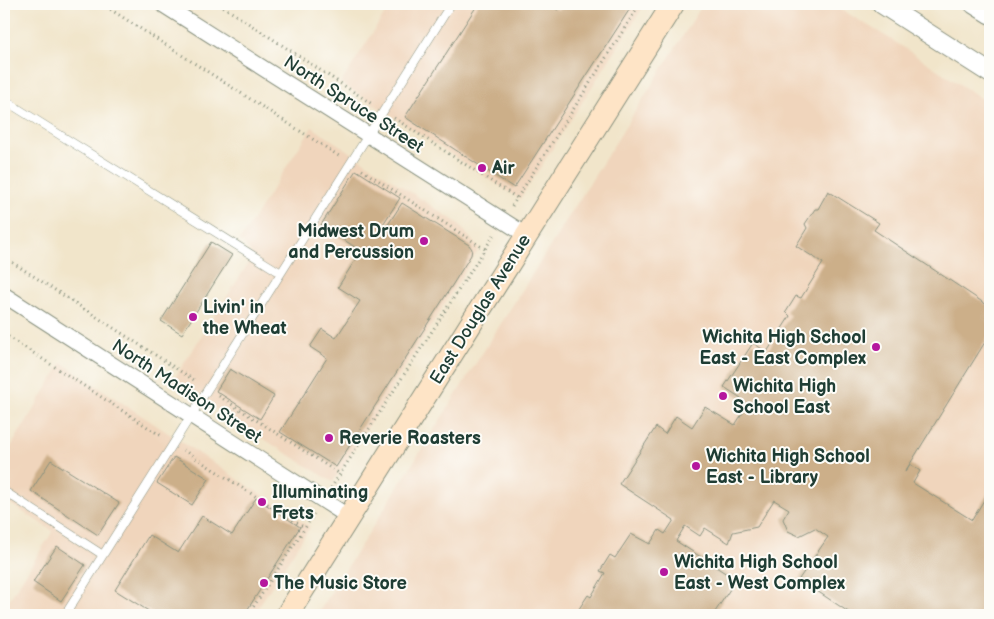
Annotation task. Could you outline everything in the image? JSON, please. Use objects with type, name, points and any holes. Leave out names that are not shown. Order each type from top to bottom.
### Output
[{"type":"main road","name":"East Douglas Avenue","points":[[287,615],[673,4]]},
{"type":"street","name":"North Spruce Street","points":[[162,4],[526,235]]},
{"type":"street","points":[[882,4],[990,73]]},
{"type":"street","points":[[974,4],[990,14]]},
{"type":"street","name":"North Madison Street","points":[[4,295],[350,517]]},
{"type":"lane","points":[[65,615],[451,4]]},
{"type":"lane","points":[[4,100],[281,274]]},
{"type":"lane","points":[[4,491],[103,555]]},
{"type":"path","points":[[102,4],[485,249]]},
{"type":"path","points":[[219,4],[518,198]]},
{"type":"path","points":[[248,615],[518,198],[640,4]]},
{"type":"path","points":[[4,257],[340,474]]},
{"type":"path","points":[[4,334],[305,528]]},
{"type":"shaded area","points":[[391,4],[645,4],[520,199],[341,83]]},
{"type":"shaded area","name":"Wichita High School East","points":[[703,4],[832,4],[892,40],[990,104],[990,615],[317,615]]},
{"type":"shaded area","points":[[312,127],[459,224],[479,249],[333,482],[172,382],[253,256],[240,240]]},
{"type":"shaded area","points":[[62,363],[310,527],[253,615],[4,615],[4,608],[53,531],[4,500],[4,458]]},
{"type":"building","points":[[478,4],[549,4],[558,10],[561,4],[633,4],[514,188],[405,117]]},
{"type":"building","points":[[356,170],[400,198],[376,235],[380,237],[402,203],[469,245],[472,249],[471,255],[453,284],[336,467],[280,432],[327,358],[310,347],[322,329],[336,338],[360,301],[338,287],[361,251],[321,225]]},
{"type":"building","points":[[828,191],[879,223],[874,230],[990,307],[990,334],[905,472],[910,464],[920,471],[913,483],[972,520],[990,490],[990,615],[853,615],[799,579],[828,537],[815,528],[799,536],[788,531],[783,519],[789,509],[774,500],[757,527],[733,532],[729,543],[705,528],[700,536],[685,526],[676,541],[736,580],[713,615],[691,615],[686,612],[685,615],[575,615],[588,595],[591,597],[605,573],[600,571],[610,555],[615,558],[631,534],[650,544],[659,530],[665,534],[674,520],[619,484],[656,427],[665,434],[676,416],[692,427],[705,407],[735,425],[746,408],[739,403],[741,398],[724,387],[753,343],[767,352],[790,316],[786,312],[796,296],[801,298],[823,263],[796,246],[807,228],[805,224],[815,209],[818,209]]},
{"type":"building","points":[[211,242],[232,255],[182,334],[161,321]]},
{"type":"building","points":[[230,369],[274,396],[260,419],[216,391]]},
{"type":"building","points":[[174,457],[209,479],[192,505],[157,483]]},
{"type":"building","points":[[51,460],[119,503],[98,535],[31,491]]},
{"type":"building","points":[[256,498],[300,527],[244,615],[155,615],[115,590],[149,535],[178,553],[202,516],[232,535]]},
{"type":"building","points":[[57,546],[85,565],[61,601],[33,582]]},
{"type":"place","name":"Air","points":[[482,168]]},
{"type":"place","name":"Midwest Drum and Percussion","points":[[424,241]]},
{"type":"place","name":"Livin' in the Wheat","points":[[193,317]]},
{"type":"place","name":"Wichita High School East - East Complex","points":[[876,347]]},
{"type":"place","name":"Wichita High School East","points":[[723,396]]},
{"type":"place","name":"Reverie Roasters","points":[[329,438]]},
{"type":"place","name":"Wichita High School East - Library","points":[[696,466]]},
{"type":"place","name":"Illuminating Frets","points":[[262,502]]},
{"type":"place","name":"Wichita High School East - West Complex","points":[[664,572]]},
{"type":"place","name":"The Music Store","points":[[264,583]]}]
